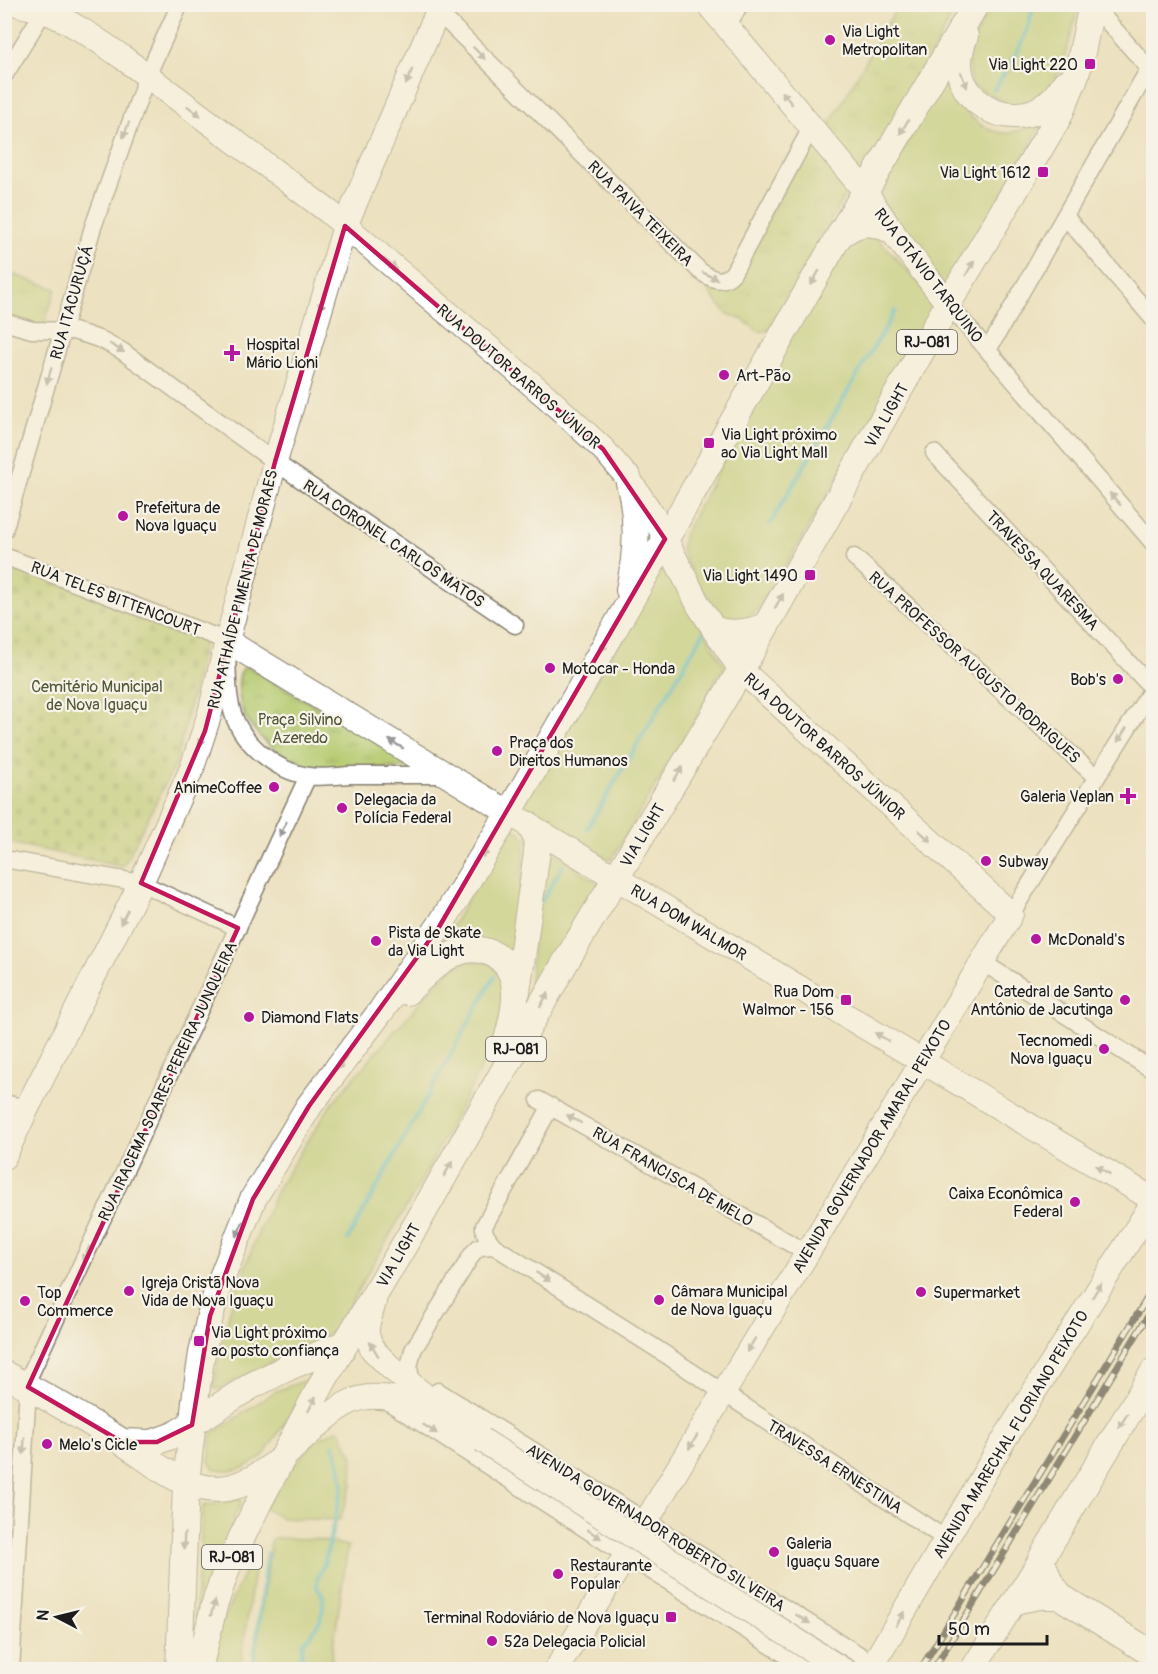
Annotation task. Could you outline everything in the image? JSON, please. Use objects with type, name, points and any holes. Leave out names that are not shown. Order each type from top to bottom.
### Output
[{"type":"main road","name":"RUA DOUTOR BARROS JÚNIOR","points":[[17,4],[46,8],[147,76],[329,212],[547,396],[603,449],[628,478],[671,539],[699,606],[741,670],[1011,914]]},
{"type":"main road","name":"RUA OTÁVIO TARQUINO","points":[[708,4],[865,191],[891,230],[948,304]]},
{"type":"main road","points":[[977,4],[960,51],[960,74],[965,87],[975,100],[994,112],[1021,115],[1043,107],[1062,89],[1084,49]]},
{"type":"main road","name":"RJ-081","points":[[179,1670],[186,1483],[200,1363],[210,1316],[227,1261],[254,1198],[309,1106],[519,819],[624,611],[671,539],[839,236],[977,4]]},
{"type":"main road","name":"VIA LIGHT","points":[[199,1670],[209,1622],[220,1586],[252,1516],[344,1344],[379,1289],[565,963],[741,670],[948,304],[1058,118],[1084,49],[1092,4]]},
{"type":"main road","name":"RUA ATHAÍDE PIMENTA DE MORAES","points":[[4,1158],[16,1106],[141,883],[200,747],[210,713],[223,625],[275,462],[345,226],[439,8]]},
{"type":"main road","points":[[839,236],[851,228],[866,223],[877,224],[891,230]]},
{"type":"main road","points":[[624,611],[632,572],[636,531],[635,510],[628,478]]},
{"type":"main road","name":"RUA DOM WALMOR","points":[[223,625],[446,774],[1154,1200]]},
{"type":"main road","points":[[715,630],[727,633],[748,632],[765,626]]},
{"type":"main road","points":[[471,1129],[502,1056],[515,1004],[537,852],[536,836],[519,819]]},
{"type":"main road","name":"AVENIDA GOVERNADOR AMARAL PEIXOTO","points":[[556,1670],[1011,914]]},
{"type":"main road","points":[[369,1027],[434,968],[453,954],[466,950],[486,952],[505,964],[512,978],[515,1004]]},
{"type":"main road","name":"AVENIDA MARECHAL FLORIANO PEIXOTO","points":[[872,1666],[1005,1438],[1154,1200]]},
{"type":"main road","points":[[379,1289],[367,1326],[369,1345],[382,1361],[396,1393]]},
{"type":"main road","points":[[122,1442],[157,1442],[174,1435],[251,1386],[289,1366],[344,1344]]},
{"type":"main road","points":[[972,1670],[1154,1371]]},
{"type":"main road","points":[[4,1374],[122,1442],[169,1474],[186,1483],[214,1489],[231,1487],[253,1479],[285,1456],[345,1404],[358,1399],[396,1393],[473,1435],[843,1670]]},
{"type":"main road","points":[[1041,1559],[1049,1580],[1061,1597],[1154,1655]]},
{"type":"main road","points":[[1014,1602],[1040,1597],[1061,1597]]},
{"type":"street","name":"RUA ITACURUÇÁ","points":[[4,531],[93,227],[147,76],[180,4]]},
{"type":"street","points":[[727,27],[740,4]]},
{"type":"street","points":[[988,350],[1152,68],[1092,4]]},
{"type":"street","points":[[4,76],[46,8]]},
{"type":"street","name":"RUA PAIVA TEIXEIRA","points":[[439,8],[709,278],[722,281],[733,273],[811,128]]},
{"type":"street","points":[[1065,216],[1154,320]]},
{"type":"street","name":"RUA OTÁVIO TARQUINO","points":[[948,304],[1154,544]]},
{"type":"street","name":"RUA CORONEL CARLOS MATOS","points":[[4,322],[32,330],[73,331],[95,338],[122,351],[275,462],[515,625]]},
{"type":"street","name":"TRAVESSA QUARESMA","points":[[934,453],[1153,687]]},
{"type":"street","name":"RUA TELES BITTENCOURT","points":[[4,556],[223,625]]},
{"type":"street","name":"RUA PROFESSOR AUGUSTO RODRIGUES","points":[[854,557],[1096,777]]},
{"type":"street","points":[[223,625],[232,712],[242,732],[257,749],[274,762],[285,769],[308,776],[446,774]]},
{"type":"street","name":"AVENIDA GOVERNADOR AMARAL PEIXOTO","points":[[1011,914],[1153,687]]},
{"type":"street","name":"RUA IRACEMA SOARES PEREIRA JUNQUEIRA","points":[[11,1670],[11,1551],[30,1375],[308,776]]},
{"type":"street","points":[[4,859],[141,883],[238,928]]},
{"type":"street","points":[[982,962],[1154,1071]]},
{"type":"street","name":"RUA FRANCISCA DE MELO","points":[[494,1246],[486,1236],[484,1226],[545,1103],[807,1253]]},
{"type":"street","points":[[494,1246],[479,1247],[473,1253],[413,1350],[409,1371],[396,1393],[626,1555],[810,1670]]},
{"type":"street","name":"TRAVESSA ERNESTINA","points":[[494,1246],[723,1392],[946,1539]]},
{"type":"street","name":"AVENIDA GOVERNADOR ROBERTO SILVEIRA","points":[[438,1391],[872,1666]]},
{"type":"highlighted area","points":[[345,226],[603,449],[665,539],[439,927],[309,1106],[253,1199],[210,1316],[192,1425],[157,1442],[122,1442],[28,1387],[238,928],[141,883],[205,731],[275,462]]},
{"type":"green space","points":[[898,5],[958,5],[864,180],[826,131]]},
{"type":"green space","points":[[990,5],[1078,5],[1066,51],[1052,86],[1044,95],[1013,108],[972,85],[967,54]]},
{"type":"green space","points":[[946,73],[960,104],[967,113],[985,127],[996,132],[1011,133],[1043,122],[947,292],[878,196]]},
{"type":"green space","points":[[811,135],[853,181],[769,330],[759,332],[743,320],[726,313],[712,296],[704,277],[731,288]]},
{"type":"green space","points":[[859,234],[879,240],[922,286],[932,305],[931,317],[778,579],[758,609],[747,619],[737,622],[725,621],[709,608],[681,550],[684,534],[830,263]]},
{"type":"green space","points":[[5,272],[56,289],[43,328],[5,315]]},
{"type":"green space","points":[[666,563],[725,667],[717,677],[697,717],[611,860],[520,808]]},
{"type":"green space","name":"Cemitério Municipal de Nova Iguaçu","points":[[5,565],[206,635],[176,763],[123,867],[5,842]]},
{"type":"green space","name":"Praça Silvino Azeredo","points":[[246,666],[414,763],[409,768],[317,768],[286,757],[256,732],[243,711],[238,682]]},
{"type":"green space","points":[[511,827],[526,837],[513,956],[433,958]]},
{"type":"green space","points":[[542,844],[601,885],[531,1002],[529,989]]},
{"type":"green space","points":[[468,961],[490,963],[510,990],[495,1041],[422,1180],[335,1330],[215,1389],[220,1350],[233,1299],[279,1186],[332,1103],[437,983],[453,968]]},
{"type":"green space","points":[[314,1377],[264,1455],[241,1469],[221,1471],[214,1469],[209,1462],[212,1434],[276,1391]]},
{"type":"green space","points":[[339,1429],[353,1456],[352,1484],[340,1520],[281,1518],[264,1508],[284,1476],[315,1441]]},
{"type":"green space","points":[[240,1499],[242,1503],[234,1517],[236,1521],[195,1618],[203,1506]]},
{"type":"green space","points":[[273,1538],[315,1539],[348,1546],[330,1669],[254,1669]]},
{"type":"green space","points":[[257,1549],[240,1669],[206,1670],[210,1643]]},
{"type":"waterway","points":[[994,90],[1016,54],[1028,28],[1034,4]]},
{"type":"waterway","points":[[770,524],[895,311]]},
{"type":"waterway","points":[[587,829],[704,632]]},
{"type":"waterway","points":[[541,902],[563,866]]},
{"type":"waterway","points":[[348,1239],[494,977]]},
{"type":"waterway","points":[[300,1670],[303,1643],[320,1621],[323,1596],[317,1587],[317,1579],[324,1565],[343,1485],[339,1461],[333,1445]]},
{"type":"waterway","points":[[253,1670],[267,1553]]},
{"type":"railway","points":[[920,1670],[1154,1287]]},
{"type":"railway","points":[[933,1670],[1154,1306]]},
{"type":"place","name":"Via Light Metropolitan","points":[[830,40]]},
{"type":"place","name":"Via Light 220","points":[[1090,64]]},
{"type":"place","name":"Via Light 1612","points":[[1043,172]]},
{"type":"place","name":"Hospital Mário Lioni","points":[[232,353]]},
{"type":"place","name":"Art-Pão","points":[[724,375]]},
{"type":"place","name":"Via Light próximo ao Via Light Mall","points":[[709,443]]},
{"type":"place","name":"Prefeitura de Nova Iguaçu","points":[[123,516]]},
{"type":"place","name":"Via Light 1490","points":[[810,575]]},
{"type":"place","name":"Motocar - Honda","points":[[550,668]]},
{"type":"place","name":"Bob's","points":[[1118,679]]},
{"type":"place","name":"Praça dos Direitos Humanos","points":[[497,751]]},
{"type":"place","name":"AnimeCoffee","points":[[274,787]]},
{"type":"place","name":"Galeria Veplan","points":[[1128,796]]},
{"type":"place","name":"Delegacia da Polícia Federal","points":[[342,808]]},
{"type":"place","name":"Subway","points":[[986,861]]},
{"type":"place","name":"McDonald's","points":[[1036,939]]},
{"type":"place","name":"Pista de Skate da Via Light","points":[[376,941]]},
{"type":"place","name":"Rua Dom Walmor - 156","points":[[846,1000]]},
{"type":"place","name":"Catedral de Santo Antônio de Jacutinga","points":[[1125,1000]]},
{"type":"place","name":"Diamond Flats","points":[[249,1017]]},
{"type":"place","name":"Tecnomedi Nova Iguaçu","points":[[1104,1049]]},
{"type":"place","name":"Caixa Econômica Federal","points":[[1075,1202]]},
{"type":"place","name":"Igreja Cristã Nova Vida de Nova Iguaçu","points":[[129,1291]]},
{"type":"place","name":"Supermarket","points":[[921,1292]]},
{"type":"place","name":"Câmara Municipal de Nova Iguaçu","points":[[659,1300]]},
{"type":"place","name":"Top Commerce","points":[[25,1301]]},
{"type":"place","name":"Via Light próximo ao posto confiança","points":[[199,1341]]},
{"type":"place","name":"Melo's Cicle","points":[[47,1444]]},
{"type":"place","name":"Galeria Iguaçu Square","points":[[774,1552]]},
{"type":"place","name":"Restaurante Popular","points":[[558,1574]]},
{"type":"place","name":"Terminal Rodoviário de Nova Iguaçu","points":[[671,1617]]},
{"type":"place","name":"52ª Delegacia Policial","points":[[492,1641]]}]
